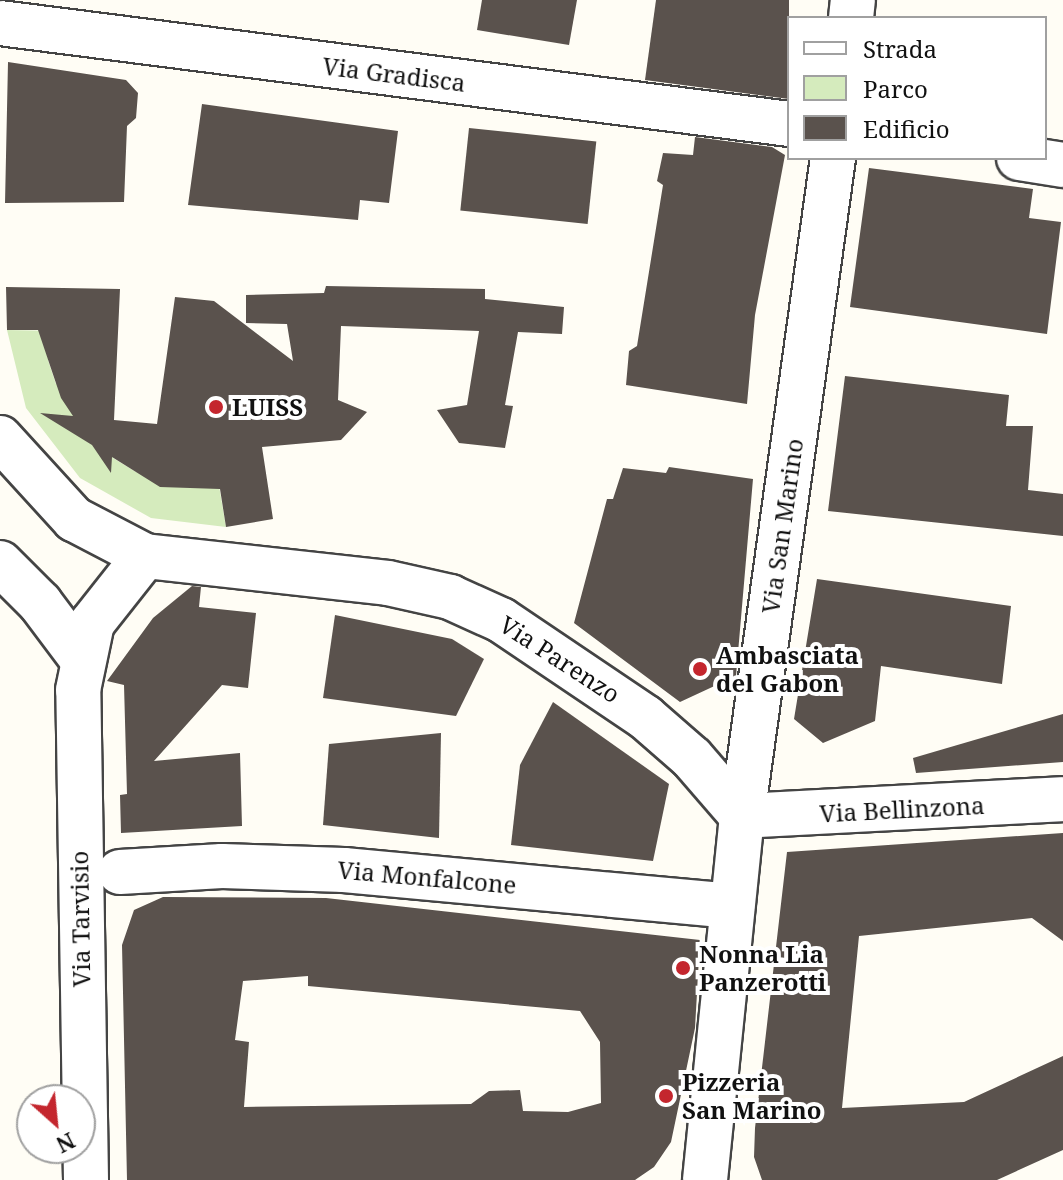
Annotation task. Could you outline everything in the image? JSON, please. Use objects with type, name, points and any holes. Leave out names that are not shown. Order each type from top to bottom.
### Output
[{"type":"street","name":"Via Gradisca","points":[[0,23],[787,124]]},
{"type":"street","name":"Via San Marino","points":[[705,1180],[742,816],[833,160]]},
{"type":"street","points":[[1032,160],[1063,165]]},
{"type":"street","name":"Via Parenzo","points":[[0,438],[74,519],[145,556],[388,583],[476,608],[535,638],[645,717],[692,758],[742,816]]},
{"type":"street","points":[[82,659],[100,609],[145,556]]},
{"type":"street","points":[[0,563],[40,603],[82,659]]},
{"type":"street","name":"Via Tarvisio","points":[[82,659],[76,746],[86,1180]]},
{"type":"street","name":"Via Bellinzona","points":[[742,816],[1063,799]]},
{"type":"street","name":"Via Monfalcone","points":[[120,872],[222,866],[344,870],[732,906]]},
{"type":"green space","points":[[7,330],[57,331],[48,360],[56,384],[65,381],[79,410],[73,416],[85,434],[118,448],[113,458],[136,472],[218,480],[226,527],[151,518],[80,478],[26,408]]},
{"type":"building","points":[[482,0],[577,0],[569,45],[477,30]]},
{"type":"building","points":[[656,0],[789,0],[787,99],[645,80]]},
{"type":"building","points":[[8,62],[126,80],[138,93],[136,118],[127,126],[124,202],[5,203]]},
{"type":"building","points":[[202,104],[398,131],[389,203],[360,200],[358,220],[188,205]]},
{"type":"building","points":[[469,128],[596,141],[588,224],[460,211]]},
{"type":"building","points":[[695,137],[772,147],[785,155],[755,315],[747,404],[626,385],[629,351],[637,346],[663,185],[657,181],[663,153],[693,155]]},
{"type":"building","points":[[869,168],[1033,189],[1029,218],[1061,222],[1047,334],[850,307]]},
{"type":"building","name":"LUISS","points":[[326,286],[485,289],[485,299],[564,307],[562,334],[518,332],[505,405],[513,406],[505,448],[459,443],[437,410],[467,405],[479,331],[341,326],[338,400],[367,412],[341,440],[262,447],[273,519],[226,527],[220,489],[160,487],[112,457],[111,473],[92,445],[40,413],[73,416],[61,398],[38,330],[7,330],[6,287],[120,289],[114,420],[157,424],[175,297],[214,301],[293,361],[287,324],[246,323],[246,295],[324,293]]},
{"type":"building","points":[[845,376],[1009,395],[1006,426],[1033,426],[1028,490],[1063,494],[1063,536],[828,511]]},
{"type":"building","points":[[669,467],[753,479],[736,676],[680,702],[574,623],[607,499],[613,499],[623,468],[666,473]]},
{"type":"building","points":[[817,579],[1011,606],[1002,684],[881,666],[875,721],[823,743],[794,719]]},
{"type":"building","points":[[192,586],[201,587],[199,607],[256,613],[248,688],[222,685],[154,761],[240,753],[242,826],[121,833],[120,795],[127,794],[124,685],[107,681],[153,618]]},
{"type":"building","points":[[335,615],[452,639],[484,659],[456,716],[323,698]]},
{"type":"building","points":[[553,702],[669,784],[653,861],[511,845],[520,765]]},
{"type":"building","points":[[1063,714],[1063,762],[916,773],[913,758]]},
{"type":"building","points":[[441,733],[439,838],[323,825],[329,744]]},
{"type":"building","points":[[1063,833],[1063,941],[1032,918],[859,936],[842,1108],[964,1102],[1063,1056],[1063,1150],[997,1180],[762,1180],[754,1157],[755,1128],[787,852]]},
{"type":"building","points":[[163,897],[326,898],[700,940],[695,1028],[671,1142],[654,1167],[635,1180],[127,1180],[122,945],[134,910]],"holes":[[[308,976],[308,986],[580,1011],[600,1042],[601,1103],[568,1112],[523,1111],[520,1090],[489,1091],[471,1104],[244,1107],[249,1042],[235,1040],[243,981]]]},
{"type":"place","name":"LUISS","points":[[216,407]]},
{"type":"place","name":"Ambasciata del Gabon","points":[[700,669]]},
{"type":"place","name":"Nonna Lia Panzerotti","points":[[683,968]]},
{"type":"place","name":"Pizzeria San Marino","points":[[666,1096]]}]
